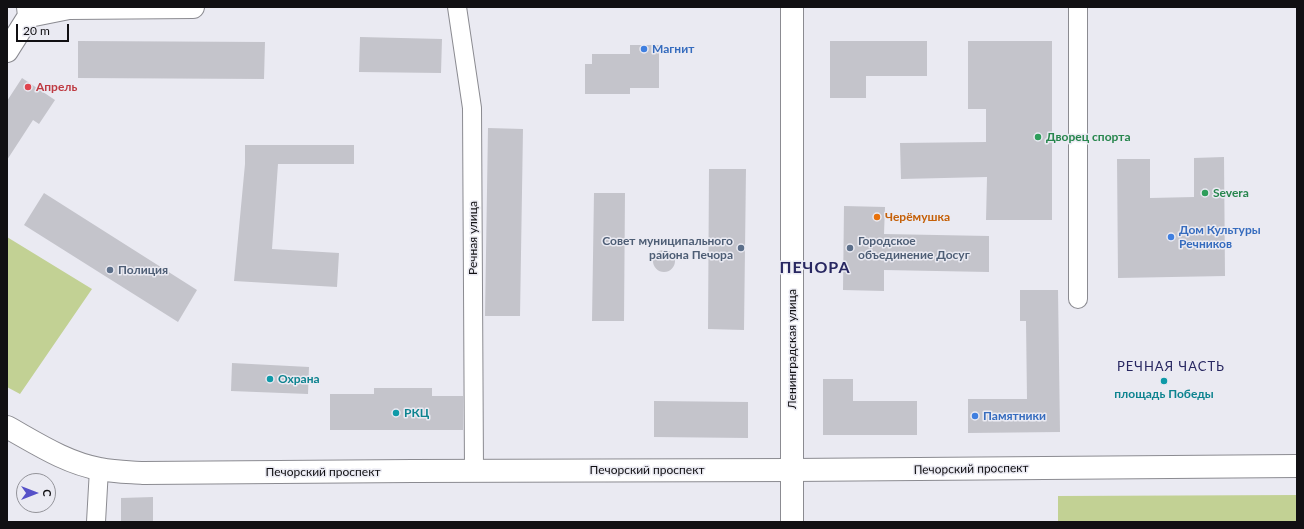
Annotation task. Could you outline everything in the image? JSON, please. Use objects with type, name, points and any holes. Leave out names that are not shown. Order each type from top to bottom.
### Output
[{"type":"main road","points":[[7,51],[29,12],[69,8],[194,7]]},
{"type":"main road","name":"Ленинградская улица","points":[[792,7],[792,522]]},
{"type":"main road","name":"Печорский проспект","points":[[7,427],[61,457],[99,469],[143,473],[1297,466]]},
{"type":"street","name":"Речная улица","points":[[457,7],[472,108],[474,471]]},
{"type":"street","points":[[1078,7],[1078,299]]},
{"type":"street","points":[[96,522],[99,469]]},
{"type":"green space","points":[[7,237],[92,289],[20,394],[7,387]]},
{"type":"green space","points":[[1297,495],[1297,522],[1058,522],[1058,496]]},
{"type":"building","points":[[360,37],[442,39],[441,73],[359,72]]},
{"type":"building","points":[[78,41],[265,42],[264,79],[78,78]]},
{"type":"building","points":[[830,41],[927,41],[927,76],[866,76],[866,98],[830,98]]},
{"type":"building","points":[[968,41],[1052,41],[1052,220],[986,220],[987,177],[901,179],[900,143],[986,142],[986,109],[968,109]]},
{"type":"building","points":[[630,45],[659,45],[659,88],[630,88],[630,94],[585,94],[585,64],[592,64],[592,54],[630,54]]},
{"type":"building","points":[[22,78],[55,100],[39,124],[33,120],[7,160],[7,101]]},
{"type":"building","points":[[488,128],[523,129],[520,316],[485,316]]},
{"type":"building","points":[[245,145],[354,145],[354,164],[278,164],[272,249],[339,253],[337,287],[234,281],[245,164]]},
{"type":"building","name":"Дом Культуры Речников","points":[[1224,157],[1225,276],[1118,278],[1117,159],[1150,159],[1150,198],[1194,197],[1194,158]]},
{"type":"building","points":[[709,169],[746,169],[744,330],[708,329]]},
{"type":"building","name":"Полиция","points":[[44,193],[197,290],[178,322],[24,225]]},
{"type":"building","points":[[594,193],[625,193],[624,321],[592,321]]},
{"type":"building","points":[[844,206],[885,207],[884,234],[989,236],[989,272],[884,270],[884,291],[843,290]]},
{"type":"building","points":[[664,250],[672,253],[675,261],[672,269],[664,272],[656,269],[653,261],[656,253]]},
{"type":"building","points":[[1020,290],[1058,290],[1060,432],[968,433],[968,399],[1027,399],[1026,321],[1020,321]]},
{"type":"building","name":"Охрана","points":[[232,363],[309,367],[308,394],[231,391]]},
{"type":"building","points":[[823,379],[853,379],[853,401],[917,401],[917,435],[823,435]]},
{"type":"building","name":"РКЦ","points":[[374,388],[432,388],[432,396],[463,396],[463,430],[330,430],[330,394],[374,394]]},
{"type":"building","points":[[654,401],[748,402],[748,438],[654,437]]},
{"type":"building","points":[[153,497],[153,522],[121,522],[121,498]]},
{"type":"place","name":"Магнит","points":[[644,49]]},
{"type":"place","name":"Апрель","points":[[28,87]]},
{"type":"place","name":"Дворец спорта","points":[[1038,137]]},
{"type":"place","name":"Severa","points":[[1205,193]]},
{"type":"place","name":"Черёмушка","points":[[877,217]]},
{"type":"place","name":"Дом Культуры Речников","points":[[1171,237]]},
{"type":"place","name":"Совет муниципального района Печора","points":[[741,248]]},
{"type":"place","name":"Городское объединение Досуг","points":[[850,248]]},
{"type":"place","name":"Полиция","points":[[110,270]]},
{"type":"place","name":"Охрана","points":[[270,379]]},
{"type":"place","name":"площадь Победы","points":[[1164,381]]},
{"type":"place","name":"РКЦ","points":[[396,413]]},
{"type":"place","name":"Памятники","points":[[975,416]]},
{"type":"district","name":"ПЕЧОРА","points":[[815,268]]},
{"type":"district","name":"РЕЧНАЯ ЧАСТЬ","points":[[1171,367]]}]
